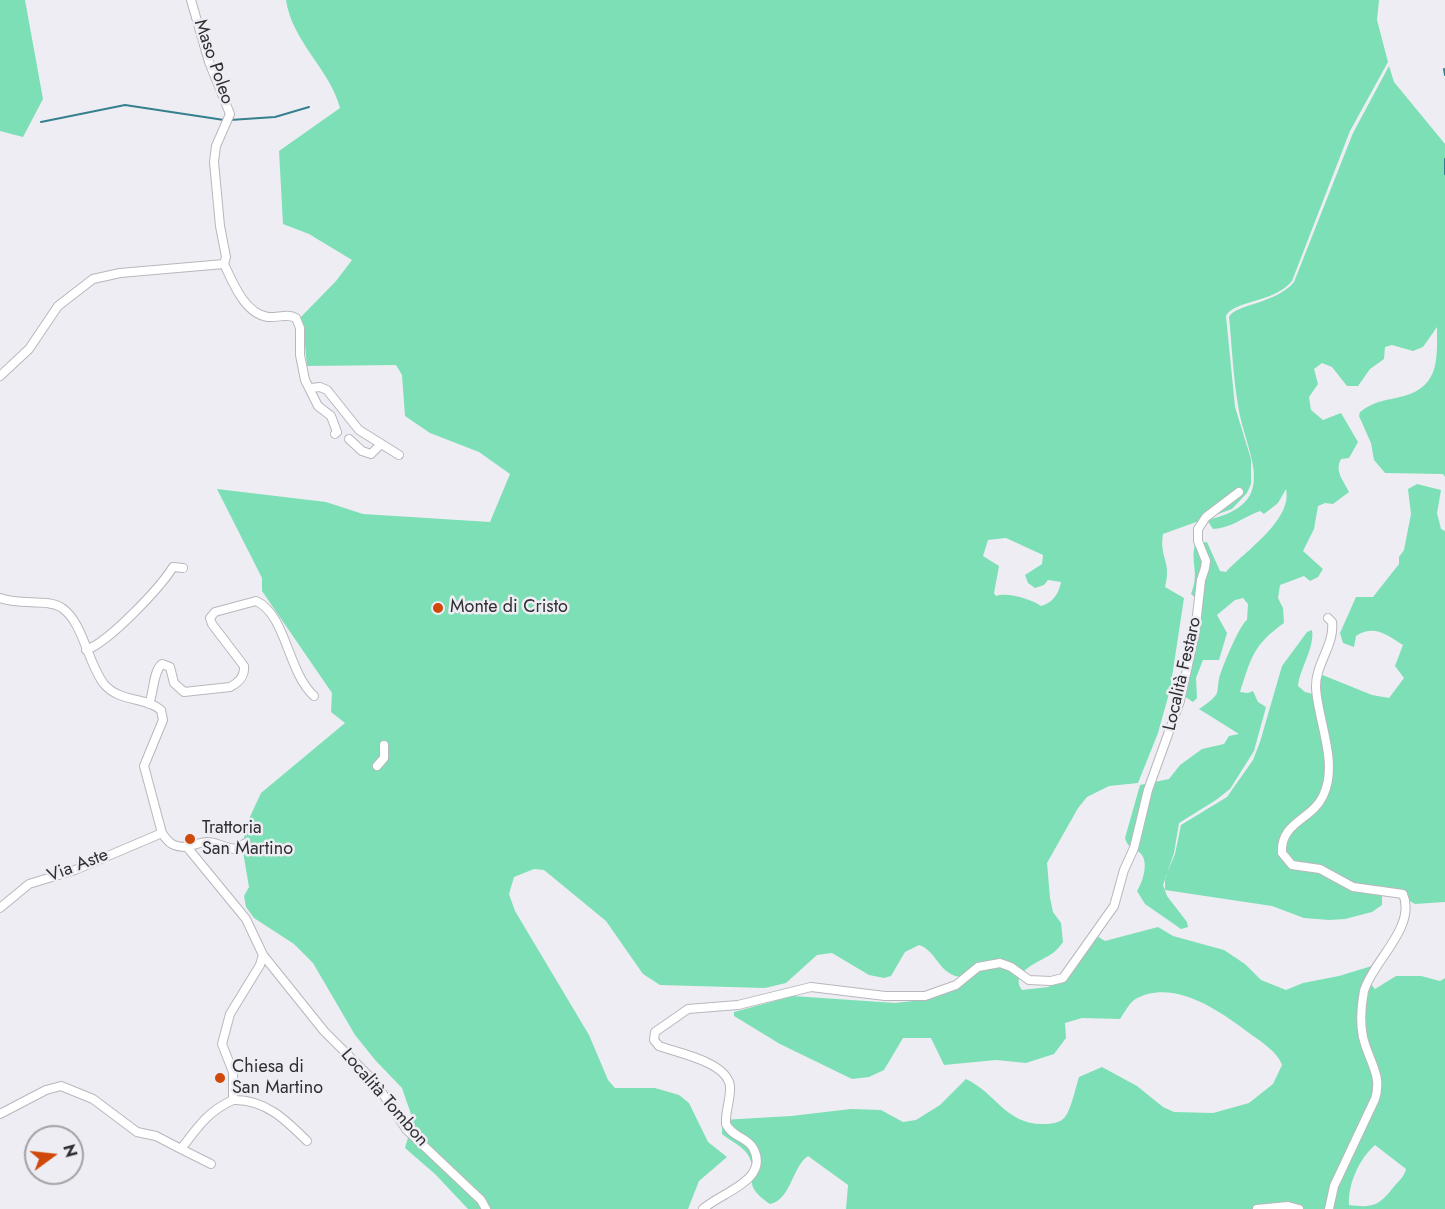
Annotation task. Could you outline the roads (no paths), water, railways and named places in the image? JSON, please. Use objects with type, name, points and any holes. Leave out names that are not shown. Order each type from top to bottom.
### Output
[{"type":"street","name":"Maso Poleo","points":[[191,0],[209,62],[230,114],[229,121],[216,146],[214,162],[220,226],[226,257],[224,264]]},
{"type":"street","points":[[0,376],[29,349],[58,306],[93,279],[120,273],[224,264],[242,298],[255,310],[269,317],[291,315],[296,318],[300,328],[300,359],[305,380],[318,406],[331,416],[337,432],[334,434]]},
{"type":"street","points":[[311,388],[320,387],[327,390],[352,423],[399,455]]},
{"type":"street","points":[[349,439],[362,451],[371,454],[381,444]]},
{"type":"street","name":"Località Festaro","points":[[703,1209],[747,1181],[756,1170],[756,1156],[751,1145],[734,1135],[726,1124],[730,1096],[727,1079],[703,1060],[659,1046],[654,1040],[654,1034],[688,1009],[738,1005],[811,987],[885,996],[925,996],[956,985],[978,968],[1000,963],[1011,967],[1029,980],[1061,980],[1114,906],[1124,870],[1134,848],[1148,790],[1168,738],[1185,682],[1196,633],[1201,580],[1206,561],[1198,541],[1198,529],[1206,517],[1239,492]]},
{"type":"street","points":[[86,650],[149,597],[173,567],[183,568]]},
{"type":"street","points":[[0,598],[13,603],[51,604],[63,608],[75,624],[106,686],[119,696],[156,706],[163,714],[144,766],[162,833],[170,845],[187,847],[215,840],[234,849],[246,843]]},
{"type":"street","points":[[149,704],[155,689],[156,669],[162,664],[170,668],[174,683],[184,692],[230,687],[236,683],[243,674],[244,666],[212,624],[210,618],[215,612],[256,601],[261,604],[281,632],[294,668],[314,696]]},
{"type":"street","points":[[1328,618],[1332,622],[1333,636],[1320,662],[1316,686],[1327,758],[1326,790],[1317,805],[1288,829],[1282,842],[1282,853],[1292,865],[1320,869],[1353,887],[1403,894],[1406,908],[1396,938],[1367,982],[1364,993],[1361,1018],[1363,1039],[1377,1074],[1378,1086],[1375,1100],[1334,1186],[1329,1209]]},
{"type":"street","points":[[377,766],[384,758],[384,744]]},
{"type":"street","name":"Via Aste","points":[[0,908],[29,884],[75,870],[162,833]]},
{"type":"street","points":[[187,847],[246,919],[263,955],[260,965],[230,1014],[222,1044],[233,1072],[233,1100]]},
{"type":"street","name":"Località Tombon","points":[[263,955],[324,1031],[375,1082],[406,1129],[481,1200],[486,1209]]},
{"type":"street","points":[[0,1114],[46,1090],[61,1086],[93,1099],[137,1132],[156,1136],[211,1164]]},
{"type":"street","points":[[180,1149],[206,1116],[217,1107],[233,1100],[248,1101],[274,1111],[307,1141]]},
{"type":"street","points":[[1257,1209],[1290,1206],[1299,1209]]},
{"type":"waterway","points":[[1444,69],[1445,75]]},
{"type":"waterway","points":[[41,122],[125,105],[224,120]]},
{"type":"waterway","points":[[230,120],[275,117],[309,107]]},
{"type":"waterway","points":[[1445,159],[1445,174]]},
{"type":"place","name":"Monte di Cristo","points":[[438,608]]},
{"type":"place","name":"Trattoria San Martino","points":[[190,839]]},
{"type":"place","name":"Chiesa di San Martino","points":[[220,1078]]}]
